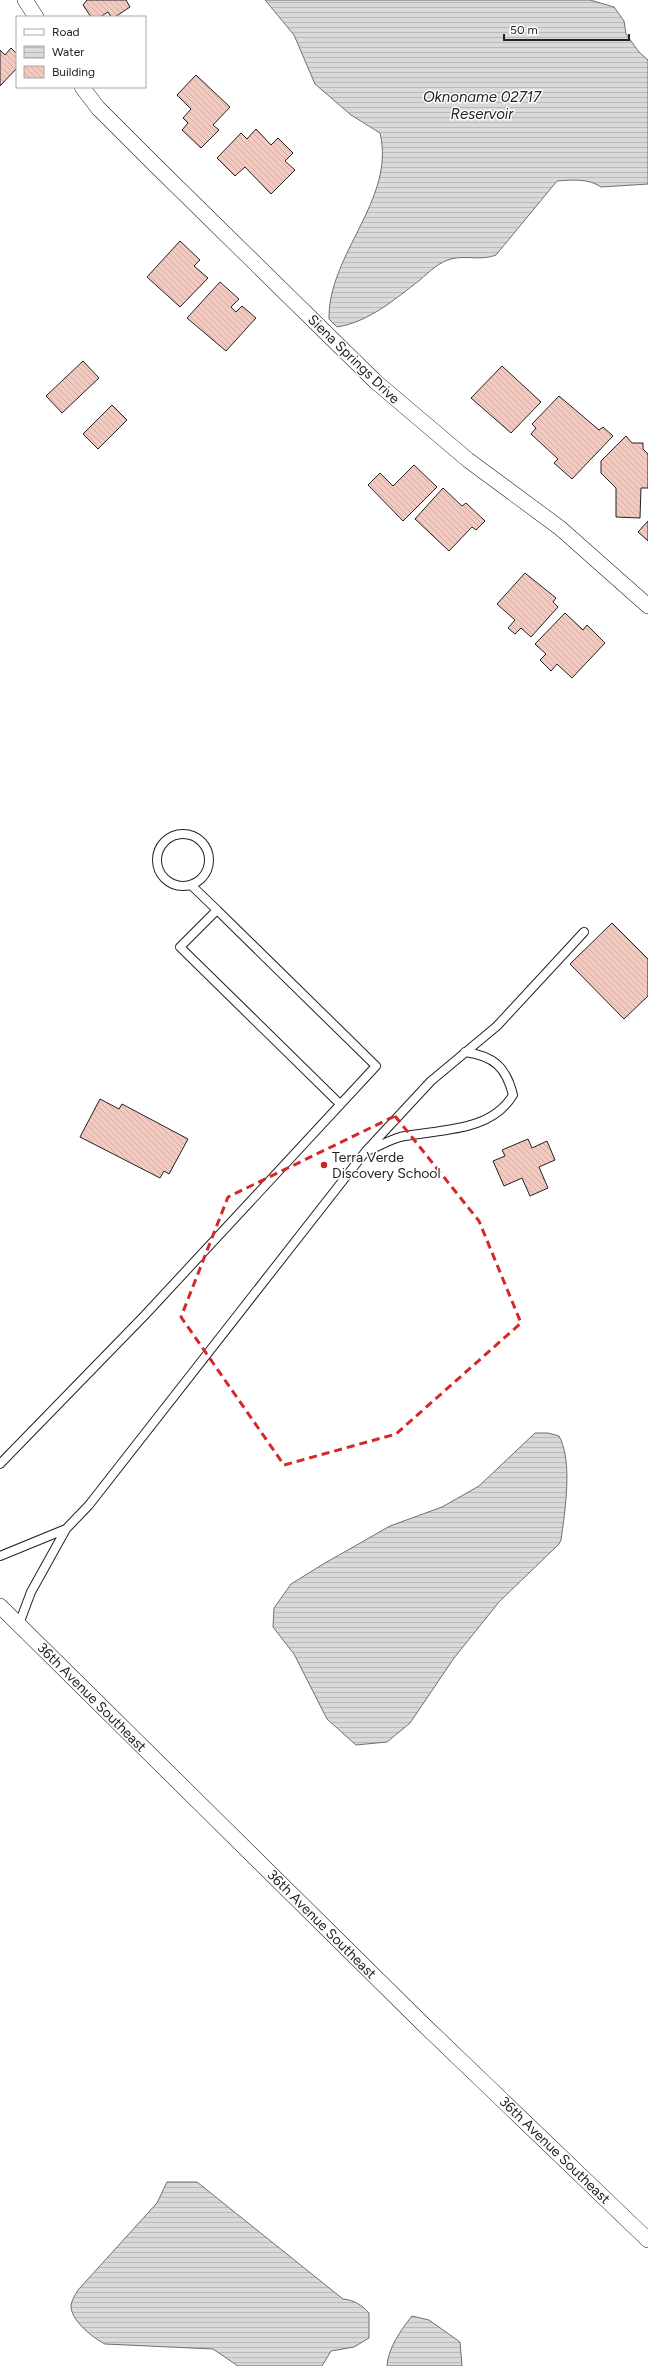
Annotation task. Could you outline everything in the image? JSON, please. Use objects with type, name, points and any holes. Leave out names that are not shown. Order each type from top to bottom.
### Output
[{"type":"street","points":[[26,0],[35,16]]},
{"type":"street","name":"Siena Springs Drive","points":[[83,88],[98,108],[376,382],[468,460],[560,528],[648,606]]},
{"type":"street","name":"36th Avenue Southeast","points":[[0,1606],[423,2024],[648,2240]]},
{"type":"lane","points":[[0,1464],[145,1315],[376,1066],[191,885],[174,885],[166,881],[157,867],[156,858],[161,846],[170,837],[178,834],[195,837],[202,842],[208,853],[208,866],[205,874],[191,885]]},
{"type":"lane","points":[[216,910],[180,947],[340,1104]]},
{"type":"lane","points":[[19,1624],[31,1592],[66,1529],[89,1505],[366,1151],[431,1081],[497,1026],[584,932]]},
{"type":"lane","points":[[366,1151],[399,1138],[464,1128],[490,1118],[506,1106],[513,1095],[503,1069],[482,1054],[466,1052]]},
{"type":"lane","points":[[0,1556],[66,1529]]},
{"type":"highlighted area","points":[[395,1116],[479,1221],[521,1323],[396,1434],[284,1465],[181,1317],[228,1197]]},
{"type":"water","name":"Oknoname 02717 Reservoir","points":[[265,0],[590,0],[614,7],[624,21],[626,34],[639,52],[648,60],[648,184],[601,187],[585,181],[557,181],[496,255],[485,258],[456,258],[442,262],[381,309],[360,320],[337,327],[329,319],[332,295],[339,272],[371,204],[379,181],[382,157],[380,133],[351,115],[315,84],[294,35]]},
{"type":"water","points":[[535,1433],[548,1433],[559,1436],[566,1459],[566,1501],[563,1528],[559,1544],[499,1602],[454,1658],[410,1723],[387,1742],[356,1745],[327,1719],[294,1654],[273,1627],[274,1608],[291,1584],[325,1563],[390,1526],[442,1507],[479,1486]]},
{"type":"water","points":[[167,2182],[197,2182],[343,2299],[358,2303],[369,2313],[369,2338],[354,2347],[331,2351],[322,2366],[238,2366],[213,2349],[105,2344],[94,2337],[83,2328],[74,2317],[71,2305],[73,2299],[78,2290],[157,2203]]},
{"type":"water","points":[[412,2316],[429,2320],[460,2342],[462,2366],[387,2366],[392,2346]]},
{"type":"building","points":[[87,0],[126,0],[130,7],[116,16],[110,16],[108,12],[102,16],[90,16],[83,5]]},
{"type":"building","points":[[11,48],[16,53],[16,69],[0,86],[0,50],[5,55]]},
{"type":"building","points":[[196,75],[230,107],[213,125],[219,130],[201,148],[182,130],[188,123],[183,118],[191,109],[177,95]]},
{"type":"building","points":[[256,129],[271,145],[278,138],[293,153],[285,161],[295,170],[271,194],[245,167],[235,176],[217,158],[241,133],[247,139]]},
{"type":"building","points":[[180,241],[200,260],[194,266],[208,278],[180,307],[147,277]]},
{"type":"building","points":[[220,282],[239,299],[231,307],[236,312],[242,306],[256,318],[226,351],[187,318]]},
{"type":"building","points":[[83,361],[99,378],[62,413],[46,396]]},
{"type":"building","points":[[502,366],[541,402],[511,433],[471,398]]},
{"type":"building","points":[[559,396],[599,430],[603,427],[613,436],[572,479],[554,463],[558,459],[531,434],[536,428],[532,424]]},
{"type":"building","points":[[112,405],[127,420],[98,449],[83,434]]},
{"type":"building","points":[[626,436],[632,443],[643,443],[643,449],[648,454],[648,488],[641,488],[640,518],[616,517],[616,488],[601,473],[601,461]]},
{"type":"building","points":[[414,465],[437,487],[403,521],[368,485],[380,473],[393,486]]},
{"type":"building","points":[[443,488],[462,506],[466,503],[485,521],[476,530],[472,527],[449,551],[415,519]]},
{"type":"building","points":[[648,521],[648,541],[638,532]]},
{"type":"building","points":[[525,573],[556,598],[553,602],[558,607],[531,637],[521,628],[515,634],[508,628],[515,620],[497,604]]},
{"type":"building","points":[[565,613],[583,630],[587,625],[605,643],[572,678],[557,664],[551,671],[540,660],[546,654],[535,644]]},
{"type":"building","points":[[612,923],[648,959],[648,996],[624,1019],[570,964]]},
{"type":"building","points":[[100,1099],[119,1109],[122,1104],[188,1139],[169,1174],[164,1171],[160,1178],[80,1137]]},
{"type":"building","points":[[528,1139],[532,1148],[547,1141],[555,1160],[539,1167],[548,1188],[530,1196],[522,1178],[504,1186],[493,1161],[505,1156],[502,1150]]},
{"type":"place","name":"Terra Verde Discovery School","points":[[324,1165]]}]
